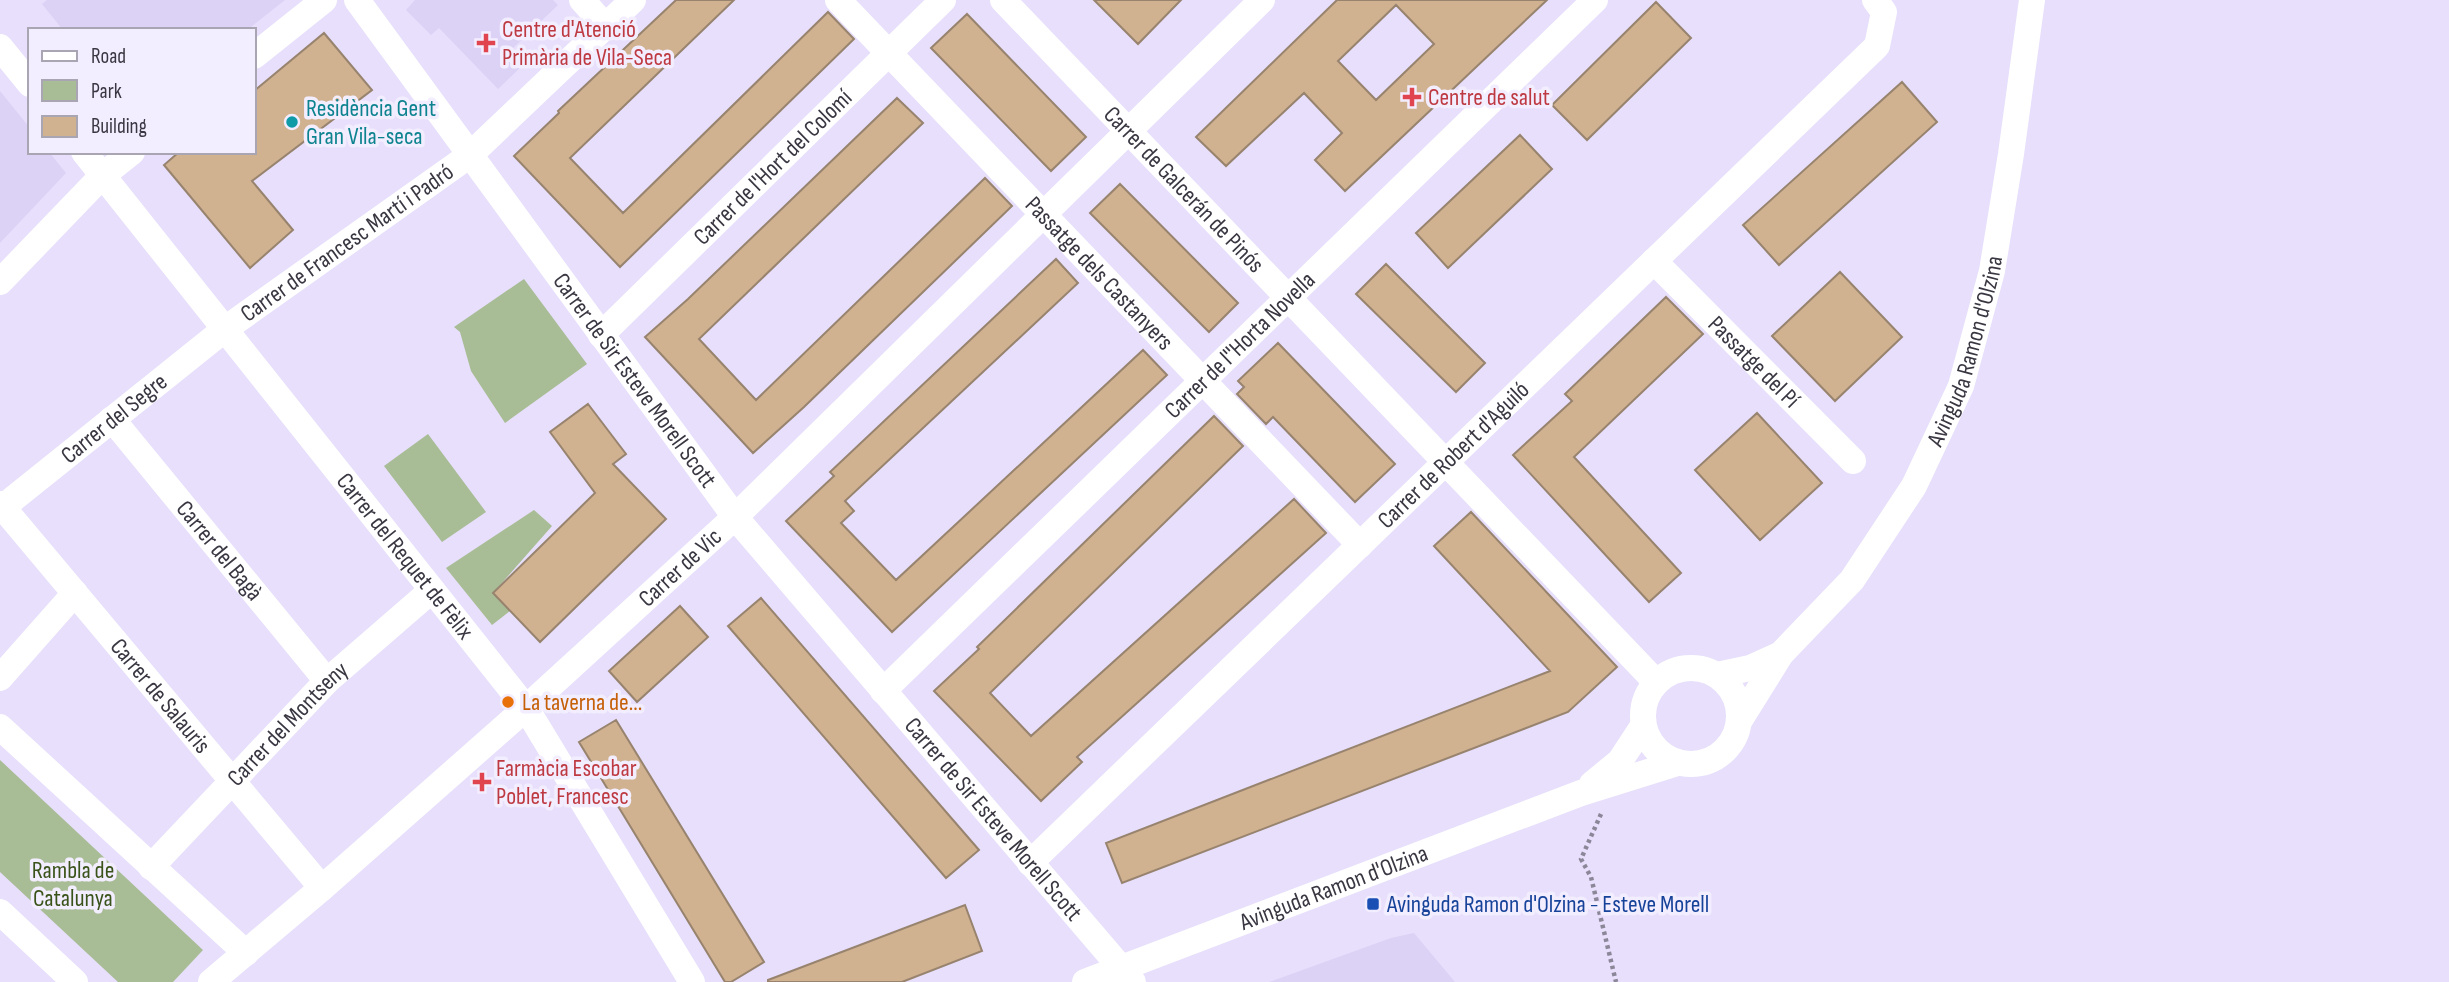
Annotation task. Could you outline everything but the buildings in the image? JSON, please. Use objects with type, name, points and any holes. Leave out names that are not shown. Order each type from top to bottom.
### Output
[{"type":"street","points":[[256,54],[324,0]]},
{"type":"street","name":"Carrer de Sir Esteve Morell Scott","points":[[357,0],[735,517],[1127,975]]},
{"type":"street","points":[[582,0],[605,26]]},
{"type":"street","name":"Carrer de Francesc Martí i Padró","points":[[225,329],[470,155],[633,0]]},
{"type":"street","name":"Passatge dels Castanyers","points":[[838,0],[1360,545]]},
{"type":"street","name":"Carrer de l'Hort del Colomí","points":[[601,335],[943,0]]},
{"type":"street","name":"Carrer de Galcerán de Pinós","points":[[1003,0],[1656,682]]},
{"type":"street","name":"Carrer de Vic","points":[[211,982],[526,708],[735,517],[1262,0]]},
{"type":"street","name":"Carrer de l''Horta Novella","points":[[883,691],[1595,0]]},
{"type":"street","name":"Carrer de Robert d'Aguiló","points":[[1030,863],[1877,46],[1884,12],[1875,0]]},
{"type":"street","name":"Avinguda Ramon d'Olzina","points":[[1740,720],[1781,654],[1852,580],[1914,486],[1961,386],[1992,271],[2032,0]]},
{"type":"street","points":[[0,47],[28,82]]},
{"type":"street","name":"Carrer del Requet de Fèlix","points":[[86,154],[526,708],[692,982]]},
{"type":"street","points":[[0,282],[103,176],[130,154]]},
{"type":"street","name":"Passatge del Pí","points":[[1654,261],[1853,461]]},
{"type":"street","name":"Carrer del Segre","points":[[1,505],[225,329]]},
{"type":"street","name":"Carrer del Bagà","points":[[112,419],[327,681]]},
{"type":"street","name":"Carrer de Salauris","points":[[1,505],[322,888]]},
{"type":"street","name":"Carrer del Montseny","points":[[151,867],[327,681],[432,590]]},
{"type":"street","points":[[0,678],[75,593]]},
{"type":"street","name":"Avinguda Ramon d'Olzina","points":[[1717,675],[1751,668],[1781,654]]},
{"type":"street","points":[[1686,668],[1702,669],[1717,675],[1735,694],[1740,720],[1734,741],[1719,757],[1699,764],[1677,763],[1655,749],[1643,726],[1644,702],[1656,682],[1670,673],[1686,668]]},
{"type":"street","name":"Avinguda Ramon d'Olzina","points":[[1581,793],[1620,761],[1643,726]]},
{"type":"street","points":[[0,727],[246,953]]},
{"type":"street","name":"Avinguda Ramon d'Olzina","points":[[1085,982],[1127,975],[1581,793],[1677,763]]},
{"type":"street","points":[[0,912],[75,982]]},
{"type":"path","points":[[1616,982],[1591,877],[1581,859],[1599,818],[1623,779]]},
{"type":"shaded area","points":[[47,0],[285,0],[250,28],[61,28],[42,4]]},
{"type":"shaded area","name":"Centre d'Atenció Primària de Vila-Seca","points":[[415,0],[553,0],[558,5],[510,51],[523,65],[498,89],[439,28],[431,35],[406,10]]},
{"type":"shaded area","points":[[0,91],[28,126],[28,154],[51,154],[66,173],[0,243]]},
{"type":"shaded area","points":[[1414,933],[1455,982],[1269,982],[1391,938]]},
{"type":"green space","points":[[524,279],[587,364],[505,423],[471,371],[460,332],[454,327]]},
{"type":"green space","points":[[428,434],[486,512],[442,542],[384,466]]},
{"type":"green space","points":[[534,510],[552,526],[493,593],[510,611],[492,625],[446,568]]},
{"type":"green space","name":"Rambla de Catalunya","points":[[0,760],[203,950],[173,982],[118,982],[0,872]]},
{"type":"place","name":"Centre d'Atenció Primària de Vila-Seca","points":[[486,43]]},
{"type":"place","name":"Centre de salut","points":[[1412,97]]},
{"type":"place","name":"Residència Gent Gran Vila-seca","points":[[292,122]]},
{"type":"place","name":"La taverna de...","points":[[508,702]]},
{"type":"place","name":"Farmàcia Escobar Poblet, Francesc","points":[[482,782]]},
{"type":"place","name":"Avinguda Ramon d'Olzina - Esteve Morell","points":[[1373,904]]}]
